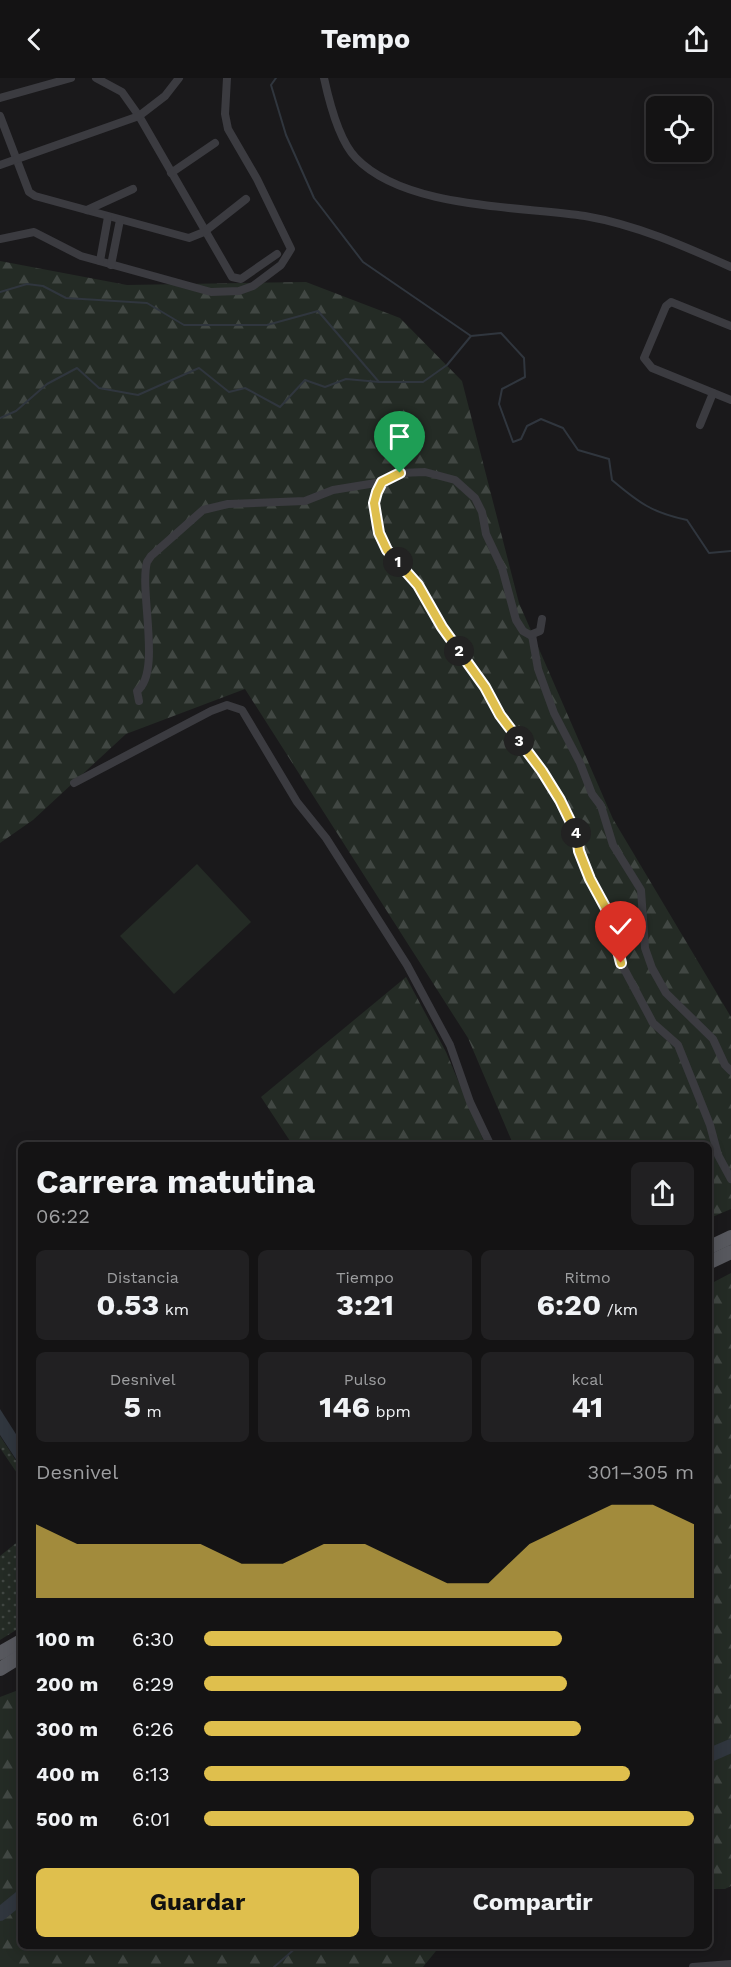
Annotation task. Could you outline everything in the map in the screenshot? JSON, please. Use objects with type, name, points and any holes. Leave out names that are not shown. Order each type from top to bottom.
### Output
[{"type":"main road","points":[[712,1246],[731,1237]]},
{"type":"main road","points":[[712,1261],[731,1252]]},
{"type":"main road","points":[[0,1653],[18,1643]]},
{"type":"main road","points":[[0,1668],[18,1658]]},
{"type":"street","points":[[0,98],[71,78]]},
{"type":"street","points":[[96,78],[122,92],[139,117],[232,277],[236,279],[277,254]]},
{"type":"street","points":[[0,165],[139,117],[165,96],[179,78]]},
{"type":"street","points":[[0,239],[34,232],[81,256],[211,292],[228,292],[253,286],[267,278],[289,256],[288,243],[258,179],[228,129],[225,114],[227,78]]},
{"type":"street","points":[[324,78],[336,123],[355,157],[387,181],[418,193],[507,210],[585,216],[637,228],[731,267]]},
{"type":"street","points":[[0,116],[32,195],[181,238],[189,238],[204,232],[246,199]]},
{"type":"street","points":[[171,173],[215,143]]},
{"type":"street","points":[[87,210],[133,189]]},
{"type":"street","points":[[100,261],[108,217]]},
{"type":"street","points":[[111,265],[120,220]]},
{"type":"street","points":[[731,326],[671,302],[666,306],[644,358],[652,368],[731,400]]},
{"type":"street","points":[[700,425],[713,393]]},
{"type":"street","points":[[139,701],[137,691],[146,675],[150,634],[146,611],[147,562],[151,556],[186,528],[196,514],[228,504],[305,501],[333,490],[382,482],[400,473],[425,472],[455,480],[470,492],[479,504],[486,534],[502,568],[512,610],[523,631],[532,635]]},
{"type":"street","points":[[382,482],[374,503],[379,533],[387,550],[418,585],[442,627],[485,687],[500,715],[542,771],[560,800],[577,835],[586,870],[609,914],[621,963],[653,1023],[678,1045],[710,1125],[718,1155],[731,1179]]},
{"type":"street","points":[[532,635],[540,631],[542,619]]},
{"type":"street","points":[[532,635],[538,669],[554,713],[580,763],[589,789],[601,806],[613,845],[641,890],[645,948],[652,968],[666,993],[713,1039],[731,1071]]},
{"type":"street","points":[[74,783],[211,711],[227,705],[242,710],[297,802],[326,838],[402,956],[450,1045],[470,1102],[489,1142]]},
{"type":"street","points":[[693,1967],[731,1964]]},
{"type":"green space","points":[[0,261],[127,285],[306,282],[400,318],[462,381],[519,603],[613,819],[731,1017],[731,1209],[712,1217],[712,1142],[512,1142],[468,1038],[245,689],[126,734],[33,820],[0,843]]},
{"type":"green space","points":[[197,864],[251,922],[174,994],[120,936]]},
{"type":"green space","points":[[406,977],[446,1052],[484,1142],[291,1142],[261,1097]]},
{"type":"green space","points":[[731,1273],[731,1886],[725,1889],[712,1889],[712,1283]]},
{"type":"green space","points":[[0,1436],[18,1462],[18,1475],[0,1448]]},
{"type":"green space","points":[[18,1541],[18,1629],[0,1640],[0,1556]]},
{"type":"green space","points":[[18,1690],[18,1949],[438,1949],[423,1967],[0,1967],[0,1697]]},
{"type":"shaded area","points":[[0,1409],[18,1437],[17,1461],[0,1435]]},
{"type":"waterway","points":[[276,78],[271,85],[286,135],[314,198],[363,262],[471,336],[501,333],[524,358],[525,377],[502,389],[499,404],[513,442],[521,439],[527,426],[541,419],[563,428],[578,450],[609,459],[612,480],[630,495],[655,510],[687,520],[709,553],[731,551]]},
{"type":"waterway","points":[[0,292],[27,284],[43,286],[66,298],[147,303],[184,325],[267,325],[318,311],[379,382]]},
{"type":"waterway","points":[[0,418],[16,411],[47,384],[77,368],[99,388],[138,395],[199,368],[229,392],[245,388],[280,407],[305,380],[325,387],[346,379],[423,382],[447,365],[471,336]]},
{"type":"waterway","points":[[712,1754],[731,1746]]},
{"type":"waterway","points":[[0,1914],[18,1899]]},
{"type":"waterway","points":[[274,1967],[295,1949]]},
{"type":"route","points":[[400,473],[382,482],[377,492],[374,503],[379,533],[387,550],[418,585],[442,627],[485,687],[500,715],[542,771],[560,800],[577,835],[582,861],[598,897],[609,914],[621,963]]}]
